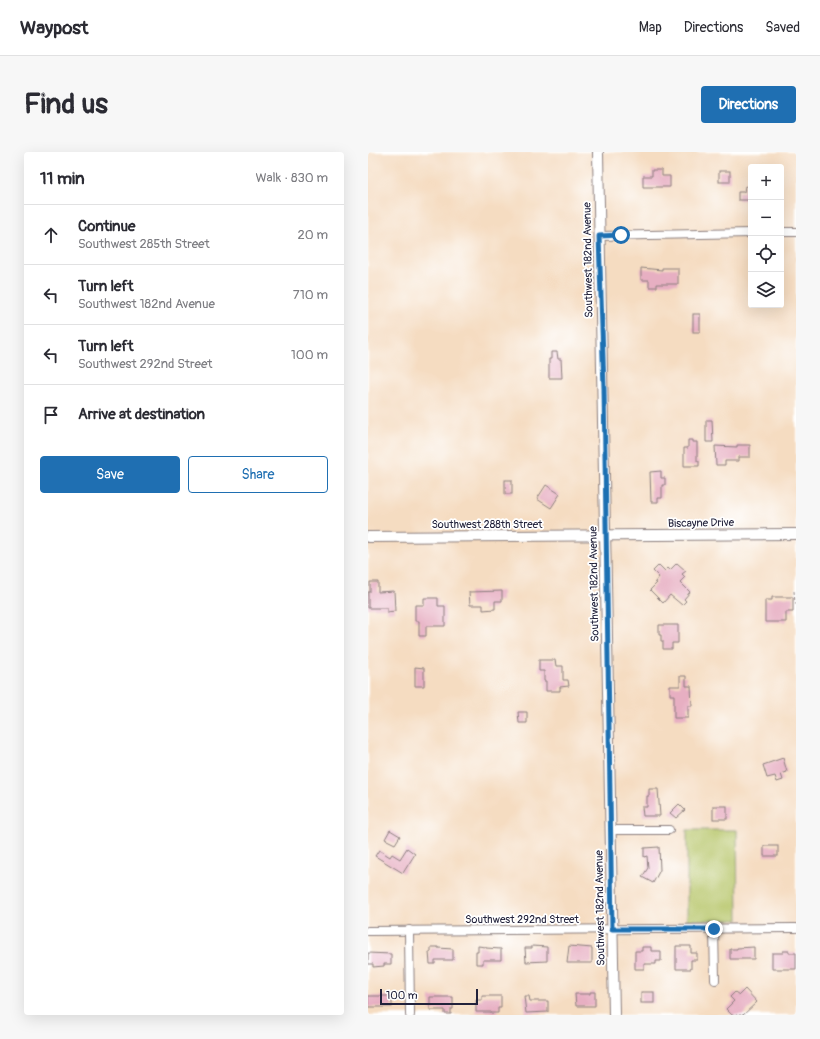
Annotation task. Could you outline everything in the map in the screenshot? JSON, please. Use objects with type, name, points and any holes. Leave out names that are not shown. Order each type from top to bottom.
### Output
[{"type":"street","name":"Southwest 182nd Avenue","points":[[598,152],[604,388],[605,535],[614,1015]]},
{"type":"street","points":[[599,236],[748,232]]},
{"type":"street","points":[[784,232],[796,232]]},
{"type":"street","name":"Biscayne Drive","points":[[605,535],[796,534]]},
{"type":"street","name":"Southwest 288th Street","points":[[368,536],[605,535]]},
{"type":"street","points":[[610,830],[669,830]]},
{"type":"street","name":"Southwest 292nd Street","points":[[368,931],[796,928]]},
{"type":"street","points":[[714,929],[715,980]]},
{"type":"street","points":[[409,930],[410,1015]]},
{"type":"path","points":[[794,591],[796,604]]},
{"type":"green space","points":[[687,830],[737,830],[738,920],[687,920]]},
{"type":"building","points":[[652,170],[662,170],[662,176],[670,176],[670,187],[643,187],[643,176],[652,176]]},
{"type":"building","points":[[719,171],[730,171],[730,182],[719,182]]},
{"type":"building","points":[[745,186],[748,186],[748,200],[738,200],[738,192],[744,192]]},
{"type":"building","points":[[641,268],[662,270],[662,268],[678,268],[678,284],[657,284],[657,287],[649,287],[649,280],[641,280]]},
{"type":"building","points":[[693,314],[700,314],[700,332],[693,332]]},
{"type":"building","points":[[551,352],[557,352],[558,359],[561,359],[562,378],[549,378],[549,359],[551,359]]},
{"type":"building","points":[[706,420],[712,420],[713,442],[706,442]]},
{"type":"building","points":[[688,440],[697,442],[697,461],[699,461],[699,466],[684,466],[684,448],[688,448]]},
{"type":"building","points":[[737,445],[750,445],[750,457],[738,457],[738,461],[725,461],[725,465],[716,465],[715,446],[737,447]]},
{"type":"building","points":[[661,471],[661,478],[665,478],[665,485],[662,485],[662,498],[658,498],[658,502],[651,502],[650,472]]},
{"type":"building","points":[[505,480],[512,480],[512,494],[505,494]]},
{"type":"building","points":[[546,485],[560,494],[551,508],[537,499]]},
{"type":"building","points":[[677,563],[686,571],[682,574],[685,577],[680,582],[690,592],[684,599],[686,601],[682,605],[670,595],[663,603],[650,590],[657,583],[655,582],[659,577],[653,571],[659,565],[665,571],[668,568],[670,570]]},
{"type":"building","points":[[370,582],[378,582],[378,592],[394,591],[395,611],[387,612],[387,608],[368,608],[368,592],[370,592]]},
{"type":"building","points":[[502,591],[502,601],[495,601],[495,609],[483,610],[483,605],[470,605],[469,592]]},
{"type":"building","points":[[772,597],[793,597],[793,612],[786,612],[786,622],[765,622],[765,600],[772,600]]},
{"type":"building","points":[[424,598],[438,598],[438,606],[445,606],[445,626],[426,626],[426,636],[419,636],[419,621],[415,621],[415,605],[424,605]]},
{"type":"building","points":[[659,625],[678,625],[678,643],[672,643],[672,649],[663,649],[663,641],[661,641],[661,635],[659,635]]},
{"type":"building","points":[[539,660],[555,660],[556,666],[563,666],[563,680],[568,680],[569,686],[560,687],[560,691],[546,691],[544,671],[539,671]]},
{"type":"building","points":[[415,667],[424,668],[424,686],[415,686]]},
{"type":"building","points":[[680,676],[686,676],[686,686],[691,686],[692,706],[688,706],[688,718],[674,718],[674,695],[670,695],[670,686],[680,686]]},
{"type":"building","points":[[518,712],[527,712],[527,723],[519,723]]},
{"type":"building","points":[[783,758],[787,772],[781,774],[783,780],[777,782],[775,776],[767,778],[763,765]]},
{"type":"building","points":[[649,789],[658,789],[660,816],[643,816],[642,807],[647,807],[647,796],[649,796]]},
{"type":"building","points":[[679,804],[685,810],[676,818],[670,813]]},
{"type":"building","points":[[713,806],[727,806],[727,819],[713,819]]},
{"type":"building","points":[[390,830],[400,836],[395,844],[385,839]]},
{"type":"building","points":[[764,846],[778,846],[778,856],[764,856]]},
{"type":"building","points":[[659,847],[660,870],[653,883],[642,877],[648,868],[647,856],[644,857],[644,848]]},
{"type":"building","points":[[407,848],[415,854],[403,873],[375,856],[379,850],[390,857],[392,854],[400,859]]},
{"type":"building","points":[[478,946],[501,949],[501,960],[483,960],[483,964],[476,964],[476,952],[478,952]]},
{"type":"building","points":[[532,946],[547,947],[547,961],[526,962],[525,948],[532,948]]},
{"type":"building","points":[[569,946],[592,948],[592,963],[567,963]]},
{"type":"building","points":[[676,946],[691,946],[691,953],[697,953],[697,960],[691,960],[691,969],[676,969]]},
{"type":"building","points":[[431,947],[453,949],[453,960],[435,960],[435,964],[430,964],[429,952],[431,952]]},
{"type":"building","points":[[642,947],[651,947],[651,951],[661,951],[661,961],[656,961],[656,964],[644,964],[644,969],[635,969],[635,951],[642,951]]},
{"type":"building","points":[[754,947],[754,959],[730,959],[730,949]]},
{"type":"building","points":[[783,951],[796,953],[796,969],[772,969],[772,953],[783,953]]},
{"type":"building","points":[[368,953],[391,954],[391,964],[373,967],[373,964],[368,964]]},
{"type":"building","points":[[745,989],[757,1002],[743,1015],[732,1015],[726,1009],[734,1001],[730,997],[735,992],[739,995]]},
{"type":"building","points":[[590,992],[595,992],[595,1006],[576,1006],[575,994],[590,994]]},
{"type":"building","points":[[641,992],[654,992],[654,1003],[641,1003]]},
{"type":"building","points":[[368,996],[392,996],[392,1007],[368,1007]]},
{"type":"building","points":[[482,996],[501,996],[501,1008],[498,1008],[498,1013],[476,1012],[476,1000],[482,1000]]},
{"type":"building","points":[[524,996],[529,996],[530,1001],[548,1001],[548,1012],[526,1013]]},
{"type":"building","points":[[430,997],[453,997],[453,1009],[451,1009],[451,1014],[445,1014],[445,1010],[430,1010]]},
{"type":"route","points":[[621,235],[599,236],[604,388],[612,929],[714,929]]}]
